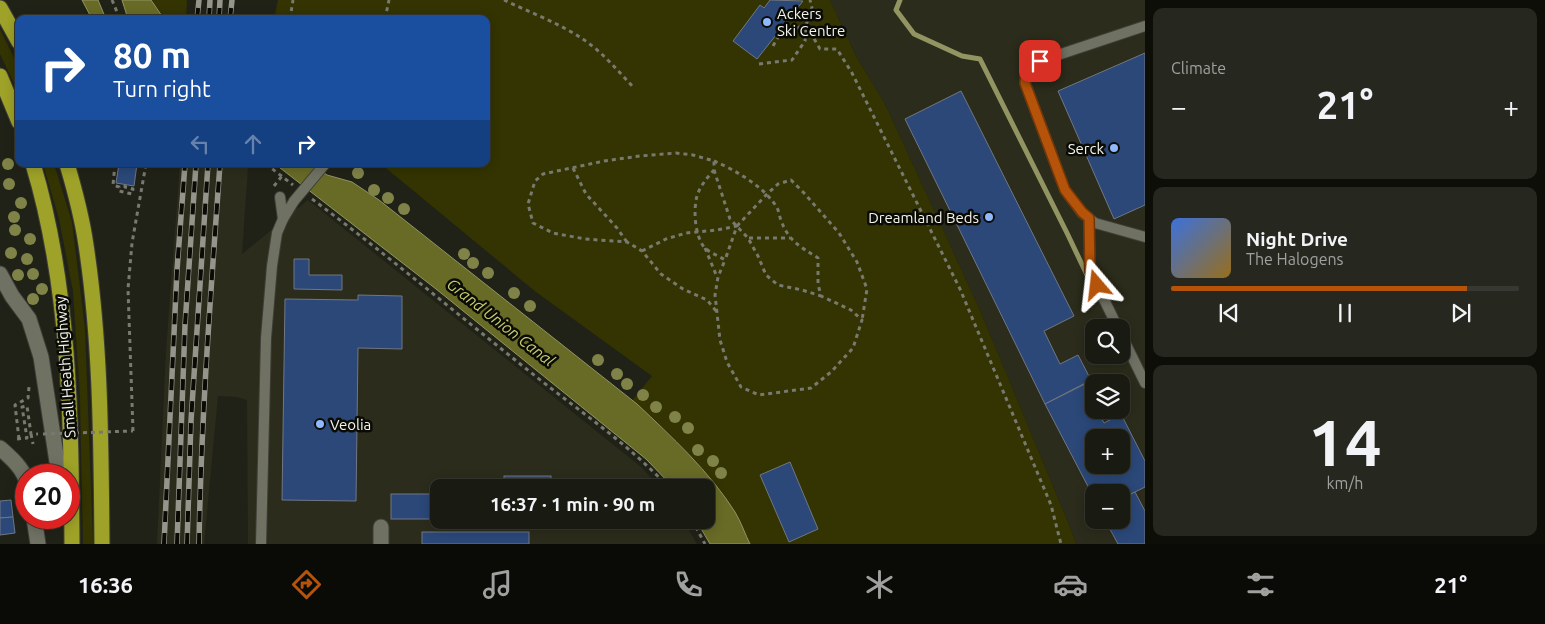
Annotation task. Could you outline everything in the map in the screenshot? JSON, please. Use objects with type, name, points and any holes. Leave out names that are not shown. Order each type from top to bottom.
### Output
[{"type":"highway","points":[[0,8],[15,35]]},
{"type":"highway","points":[[0,76],[15,112]]},
{"type":"highway","name":"Small Heath Highway","points":[[34,167],[54,249],[66,334],[71,451],[71,544]]},
{"type":"highway","name":"Small Heath Highway","points":[[68,167],[78,202],[86,244],[96,328],[101,416],[102,544]]},
{"type":"street","points":[[0,274],[12,296],[29,319],[41,357],[57,464]]},
{"type":"street","points":[[0,284],[12,296]]},
{"type":"street","points":[[6,445],[17,464]]},
{"type":"street","points":[[381,527],[381,544]]},
{"type":"street","points":[[36,529],[38,544]]},
{"type":"street","points":[[68,529],[71,544]]},
{"type":"lane","points":[[1145,26],[1040,61],[1026,73],[1025,83],[1065,190],[1082,212],[1095,223],[1145,237]]},
{"type":"lane","points":[[261,544],[266,338],[272,266],[277,234],[283,219],[294,201],[322,167]]},
{"type":"lane","points":[[280,197],[283,219]]},
{"type":"lane","points":[[1089,218],[1090,271],[1114,319]]},
{"type":"lane","points":[[1130,352],[1145,382]]},
{"type":"path","points":[[112,0],[118,15]]},
{"type":"path","points":[[291,15],[293,0]]},
{"type":"path","points":[[386,15],[389,0]]},
{"type":"path","points":[[504,0],[566,30],[588,43],[614,66],[634,88]]},
{"type":"path","points":[[759,64],[792,60],[805,41],[806,25],[812,8],[810,0]]},
{"type":"path","points":[[773,46],[781,32],[806,25]]},
{"type":"path","points":[[806,25],[820,49],[837,49],[852,73],[960,289],[1051,505],[1061,544]]},
{"type":"path","points":[[627,242],[585,239],[553,233],[533,223],[528,204],[534,181],[543,174],[613,160],[676,153],[693,155],[714,161],[730,168],[766,194],[778,207],[781,221],[790,238],[818,258],[818,284],[821,296]]},
{"type":"path","points":[[714,161],[714,170],[730,219],[748,238],[766,275],[778,285],[821,296],[851,310],[862,320]]},
{"type":"path","points":[[115,167],[113,185],[119,187],[119,191],[132,194],[132,189],[125,188],[125,185]]},
{"type":"path","points":[[31,434],[133,431],[128,289],[132,243],[145,167]]},
{"type":"path","points":[[270,167],[297,188]]},
{"type":"path","points":[[573,168],[586,194],[627,242],[642,251],[661,274],[683,289],[707,300],[716,312]]},
{"type":"path","points":[[714,170],[704,182],[697,197],[695,212],[697,232],[718,277]]},
{"type":"path","points":[[791,180],[840,233],[857,262],[867,289],[862,320],[852,348],[831,372],[811,388],[759,395],[741,386],[727,362],[720,340],[715,295],[718,277],[736,226],[766,194],[778,184],[791,180]]},
{"type":"path","points":[[305,194],[367,240],[537,378],[586,414],[645,463],[660,479]]},
{"type":"path","points":[[642,251],[666,239],[686,233],[736,226]]},
{"type":"path","points":[[748,238],[790,238]]},
{"type":"path","points":[[705,248],[725,260]]},
{"type":"path","points":[[18,439],[15,405],[28,398],[29,381]]},
{"type":"path","points":[[6,445],[18,439],[27,438],[22,407],[27,406],[33,444]]},
{"type":"path","points":[[697,529],[705,544]]},
{"type":"shaded area","points":[[151,0],[187,0],[186,15],[161,15]]},
{"type":"shaded area","points":[[278,0],[830,0],[856,56],[885,104],[979,308],[1076,544],[745,544],[715,491],[715,479],[708,479],[700,466],[667,431],[631,402],[652,376],[536,292],[385,167],[490,167],[490,15],[275,15]]},
{"type":"shaded area","points":[[830,0],[1145,0],[1145,544],[1076,544],[979,308],[885,104],[856,56]]},
{"type":"shaded area","points":[[0,29],[15,60],[15,86],[0,54]]},
{"type":"shaded area","points":[[44,167],[55,167],[72,222],[85,329],[93,544],[83,544],[80,397],[73,291],[59,219]]},
{"type":"shaded area","points":[[180,167],[248,167],[242,254],[308,200],[641,467],[652,479],[430,479],[430,529],[688,529],[697,544],[248,544],[247,400],[237,397],[218,396],[204,544],[157,544],[166,351]]},
{"type":"water","points":[[82,0],[98,0],[104,15],[90,15]]},
{"type":"water","points":[[122,0],[151,0],[161,15],[127,15]]},
{"type":"water","name":"Grand Union Canal","points":[[279,167],[316,167],[327,175],[352,182],[379,200],[637,404],[711,479],[665,479],[646,459],[436,289]]},
{"type":"water","points":[[715,483],[735,512],[750,544],[710,544],[701,529],[715,529]]},
{"type":"building","name":"Ackers Ski Centre","points":[[770,0],[803,1],[757,59],[733,41],[760,5],[764,8]]},
{"type":"building","name":"Serck","points":[[1145,53],[1145,205],[1114,219],[1058,91]]},
{"type":"building","name":"Dreamland Beds","points":[[961,91],[1074,316],[1044,331],[1060,364],[1078,355],[1088,374],[1085,374],[1085,383],[1045,404],[905,119]]},
{"type":"building","points":[[119,167],[137,167],[134,186],[116,183]]},
{"type":"building","points":[[294,259],[309,259],[309,275],[342,275],[342,290],[294,289]]},
{"type":"building","name":"Veolia","points":[[358,295],[402,296],[402,349],[358,348],[356,501],[282,500],[285,299],[358,300]]},
{"type":"building","points":[[1085,384],[1085,419],[1102,419],[1104,423],[1112,419],[1124,419],[1129,429],[1085,429],[1085,474],[1130,474],[1130,432],[1145,461],[1145,487],[1130,494],[1130,484],[1087,484],[1045,404]]},
{"type":"building","points":[[790,462],[818,529],[789,542],[760,475]]},
{"type":"building","points":[[504,476],[551,476],[551,479],[504,479]]},
{"type":"building","points":[[1135,492],[1145,511],[1145,544],[1118,544],[1110,529],[1130,529],[1130,494]]},
{"type":"building","points":[[391,494],[430,494],[430,519],[391,519]]},
{"type":"building","points":[[11,500],[13,517],[0,518],[0,501]]},
{"type":"building","points":[[13,517],[15,533],[0,535],[0,518]]},
{"type":"building","points":[[422,532],[529,532],[529,544],[422,544]]},
{"type":"waterway","points":[[900,0],[896,10],[914,34],[962,56],[980,59],[1097,296]]},
{"type":"railway","points":[[197,15],[199,0]]},
{"type":"railway","points":[[209,15],[210,0]]},
{"type":"railway","points":[[219,15],[220,0]]},
{"type":"railway","points":[[230,15],[232,0]]},
{"type":"railway","points":[[164,544],[177,270],[185,167]]},
{"type":"railway","points":[[177,544],[185,325],[196,167]]},
{"type":"railway","points":[[187,544],[191,421],[208,167]]},
{"type":"railway","points":[[199,544],[204,401],[220,167]]},
{"type":"place","name":"Ackers Ski Centre","points":[[767,22]]},
{"type":"place","name":"Serck","points":[[1114,148]]},
{"type":"place","name":"Dreamland Beds","points":[[989,217]]},
{"type":"place","name":"Veolia","points":[[320,424]]},
{"type":"route","points":[[1040,61],[1026,73],[1025,83],[1065,190],[1089,218],[1090,271],[1097,285]]}]
